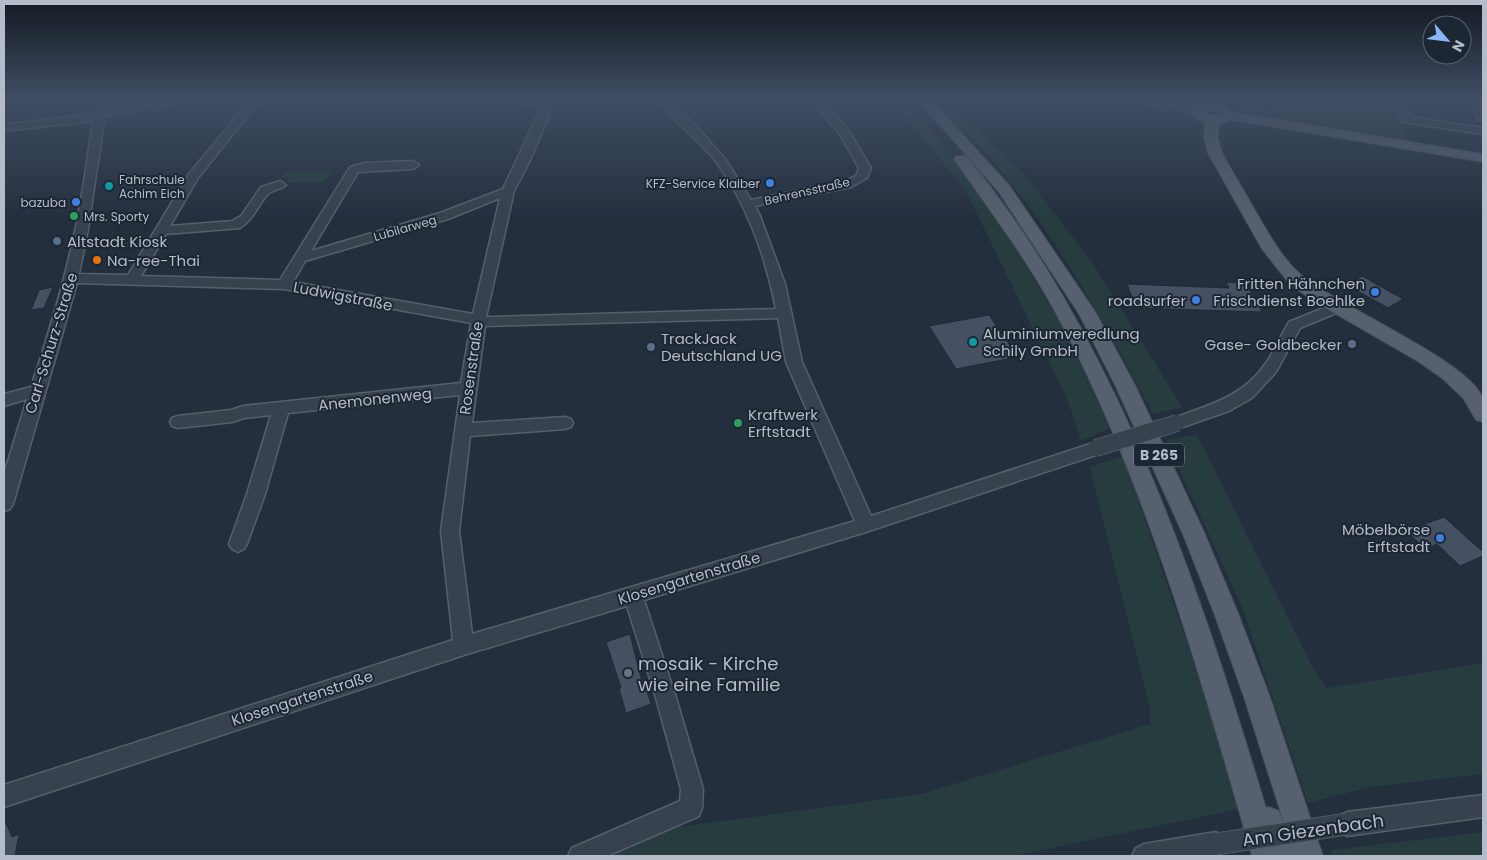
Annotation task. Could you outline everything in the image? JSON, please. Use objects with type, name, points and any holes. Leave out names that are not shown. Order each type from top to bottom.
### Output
[{"type":"main road","name":"B 265","points":[[943,139],[972,173],[1022,241],[1084,348],[1112,404],[1138,467],[1210,670],[1266,856]]},
{"type":"main road","name":"B 265","points":[[960,139],[1004,188],[1087,313],[1125,385],[1186,516],[1226,613],[1257,697],[1309,856]]},
{"type":"main road","points":[[1211,139],[1215,153],[1276,259],[1296,279],[1336,308],[1426,358],[1454,378],[1482,408]]},
{"type":"main road","points":[[1371,139],[1483,158]]},
{"type":"main road","points":[[1210,670],[1232,713],[1282,856]]},
{"type":"street","name":"Carl-Schurz-Straße","points":[[4,504],[37,390],[54,344],[72,280],[82,229],[95,139]]},
{"type":"street","points":[[132,280],[193,177],[224,139]]},
{"type":"street","name":"Rosenstraße","points":[[464,646],[450,531],[462,430],[478,322],[508,191],[532,139]]},
{"type":"street","name":"Behrensstraße","points":[[702,139],[722,162],[754,216],[778,284],[794,362],[866,524]]},
{"type":"street","name":"Behrensstraße","points":[[748,204],[847,184],[861,178],[865,168],[848,139]]},
{"type":"street","points":[[284,285],[354,170],[365,166],[413,165]]},
{"type":"street","points":[[163,230],[235,225],[245,219],[265,190],[280,185]]},
{"type":"street","name":"Lubilarweg","points":[[301,258],[444,216],[508,191]]},
{"type":"street","name":"Ludwigstraße","points":[[72,280],[88,278],[284,285],[478,322],[783,313]]},
{"type":"street","name":"Klosengartenstraße","points":[[4,796],[464,646],[866,524],[1236,402],[1260,383],[1278,356],[1294,325],[1336,308]]},
{"type":"street","name":"Anemonenweg","points":[[178,422],[232,416],[243,412],[469,388]]},
{"type":"street","points":[[4,400],[37,390]]},
{"type":"street","points":[[238,544],[256,494],[281,409]]},
{"type":"street","points":[[462,430],[565,423]]},
{"type":"street","points":[[580,856],[691,808],[692,789],[666,698],[633,595]]},
{"type":"street","name":"Am Giezenbach","points":[[1144,856],[1348,824],[1483,806]]},
{"type":"green space","points":[[924,139],[937,139],[1002,226],[1066,332],[1110,428],[1081,441],[1068,401],[967,193]]},
{"type":"green space","points":[[973,139],[987,139],[1026,176],[1092,262],[1182,407],[1153,414],[1107,329],[1082,288],[1029,207]]},
{"type":"green space","points":[[284,172],[332,172],[324,182],[287,182],[290,178],[281,178]]},
{"type":"green space","points":[[1197,435],[1314,670],[1327,688],[1483,663],[1483,774],[1370,787],[1308,803],[1242,607],[1166,440]]},
{"type":"green space","points":[[1123,456],[1204,692],[1239,809],[1014,856],[614,856],[672,828],[922,794],[1150,724],[1150,709],[1090,467]]},
{"type":"green space","points":[[1483,832],[1483,856],[1333,856],[1331,850]]},
{"type":"building","name":"Fritten Hähnchen Frischdienst Boehlke","points":[[1362,276],[1403,299],[1388,308],[1347,285]]},
{"type":"building","name":"roadsurfer","points":[[1226,282],[1246,283],[1262,312],[1136,308],[1127,284],[1229,288]]},
{"type":"building","points":[[53,287],[44,308],[31,310],[39,290]]},
{"type":"building","name":"Aluminiumveredlung Schily GmbH","points":[[989,315],[1018,357],[956,369],[929,326]]},
{"type":"building","name":"Möbelbörse Erftstadt","points":[[1444,517],[1483,552],[1483,556],[1460,566],[1437,544],[1426,549],[1406,531]]},
{"type":"building","name":"mosaik - Kirche wie eine Familie","points":[[630,634],[642,682],[644,681],[651,704],[626,713],[619,689],[621,688],[606,642]]},
{"type":"building","points":[[4,818],[12,837],[19,834],[15,856],[4,856]]},
{"type":"place","name":"KFZ-Service Klaiber","points":[[770,183]]},
{"type":"place","name":"Fahrschule Achim Eich","points":[[109,186]]},
{"type":"place","name":"bazuba","points":[[76,202]]},
{"type":"place","name":"Mrs. Sporty","points":[[74,216]]},
{"type":"place","name":"Altstadt Kiosk","points":[[57,241]]},
{"type":"place","name":"Na-ree-Thai","points":[[97,260]]},
{"type":"place","name":"Fritten Hähnchen Frischdienst Boehlke","points":[[1375,292]]},
{"type":"place","name":"roadsurfer","points":[[1196,300]]},
{"type":"place","name":"Aluminiumveredlung Schily GmbH","points":[[973,342]]},
{"type":"place","name":"Gase- Goldbecker","points":[[1352,344]]},
{"type":"place","name":"TrackJack Deutschland UG","points":[[651,347]]},
{"type":"place","name":"Kraftwerk Erftstadt","points":[[738,423]]},
{"type":"place","name":"Möbelbörse Erftstadt","points":[[1440,538]]},
{"type":"place","name":"mosaik - Kirche wie eine Familie","points":[[628,673]]}]
